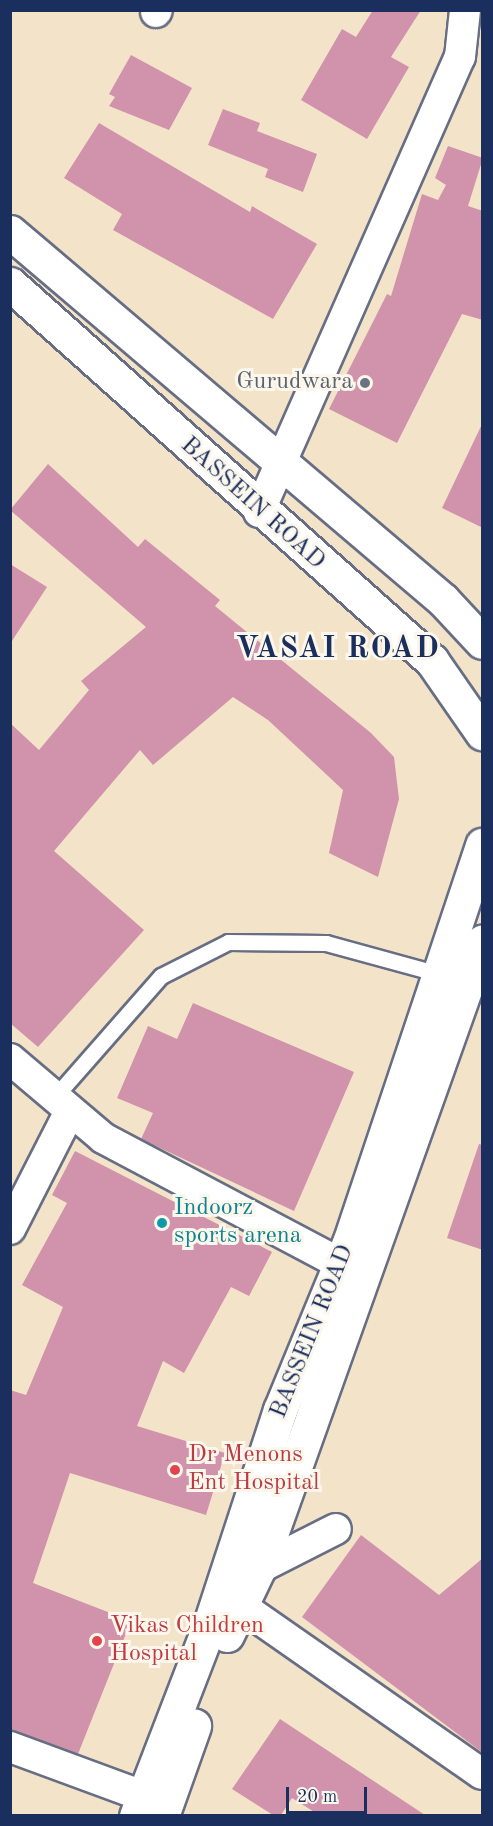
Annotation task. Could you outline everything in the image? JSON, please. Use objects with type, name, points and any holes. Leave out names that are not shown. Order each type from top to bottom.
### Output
[{"type":"main road","name":"BASSEIN ROAD","points":[[14,245],[280,460],[442,600],[483,642]]},
{"type":"main road","name":"BASSEIN ROAD","points":[[10,284],[259,512],[432,661],[480,724]]},
{"type":"main road","name":"BASSEIN ROAD","points":[[229,1598],[259,1568],[352,1271],[439,974],[483,845]]},
{"type":"main road","name":"BASSEIN ROAD","points":[[147,1809],[229,1598],[280,1410],[352,1271],[483,942]]},
{"type":"street","points":[[259,512],[280,460],[460,57],[465,10]]},
{"type":"street","points":[[10,1059],[61,1107],[103,1138],[352,1271]]},
{"type":"street","points":[[10,1229],[61,1107]]},
{"type":"street","points":[[259,1568],[336,1529]]},
{"type":"street","points":[[229,1598],[483,1774]]},
{"type":"street","points":[[10,1746],[147,1809]]},
{"type":"lane","points":[[61,1107],[161,976],[228,942],[326,943],[439,974]]},
{"type":"building","points":[[373,10],[421,10],[391,57],[409,67],[367,139],[301,100],[342,29],[356,37]]},
{"type":"building","points":[[131,55],[192,88],[169,130],[109,106],[115,97],[109,94]]},
{"type":"building","points":[[223,109],[260,123],[257,131],[317,154],[303,192],[265,177],[268,169],[208,145]]},
{"type":"building","points":[[99,123],[250,212],[252,206],[317,244],[273,319],[113,230],[122,214],[64,178]]},
{"type":"building","points":[[448,146],[483,158],[468,206],[483,211],[483,320],[462,314],[397,443],[329,409],[387,294],[391,296],[422,194],[438,200],[446,185],[435,178]]},
{"type":"building","points":[[483,422],[483,528],[442,508]]},
{"type":"building","points":[[48,464],[138,547],[145,539],[220,600],[215,606],[371,733],[394,757],[399,799],[378,877],[329,853],[343,790],[268,720],[233,697],[153,765],[140,750],[54,851],[144,930],[38,1047],[10,1023],[10,723],[39,750],[89,690],[81,681],[146,627],[10,510]]},
{"type":"building","points":[[10,564],[47,587],[10,644]]},
{"type":"building","points":[[193,1003],[354,1072],[294,1211],[141,1139],[153,1113],[117,1098],[148,1026],[177,1039]]},
{"type":"building","points":[[479,1144],[483,1145],[483,1250],[447,1238]]},
{"type":"building","points":[[75,1151],[272,1252],[249,1296],[231,1287],[184,1373],[163,1361],[137,1426],[225,1453],[206,1515],[70,1473],[33,1583],[131,1621],[78,1754],[10,1730],[10,1390],[26,1395],[63,1307],[22,1285],[67,1203],[52,1195]]},
{"type":"building","points":[[361,1535],[439,1595],[483,1558],[483,1753],[302,1617]]},
{"type":"building","points":[[280,1719],[425,1815],[319,1815],[292,1798],[281,1815],[273,1815],[232,1789]]},
{"type":"place","name":"Gurudwara","points":[[365,383]]},
{"type":"place","name":"Indoorz sports arena","points":[[162,1223]]},
{"type":"place","name":"Dr Menons Ent Hospital","points":[[175,1470]]},
{"type":"place","name":"Vikas Children Hospital","points":[[97,1641]]},
{"type":"district","name":"VASAI ROAD","points":[[338,649]]}]
